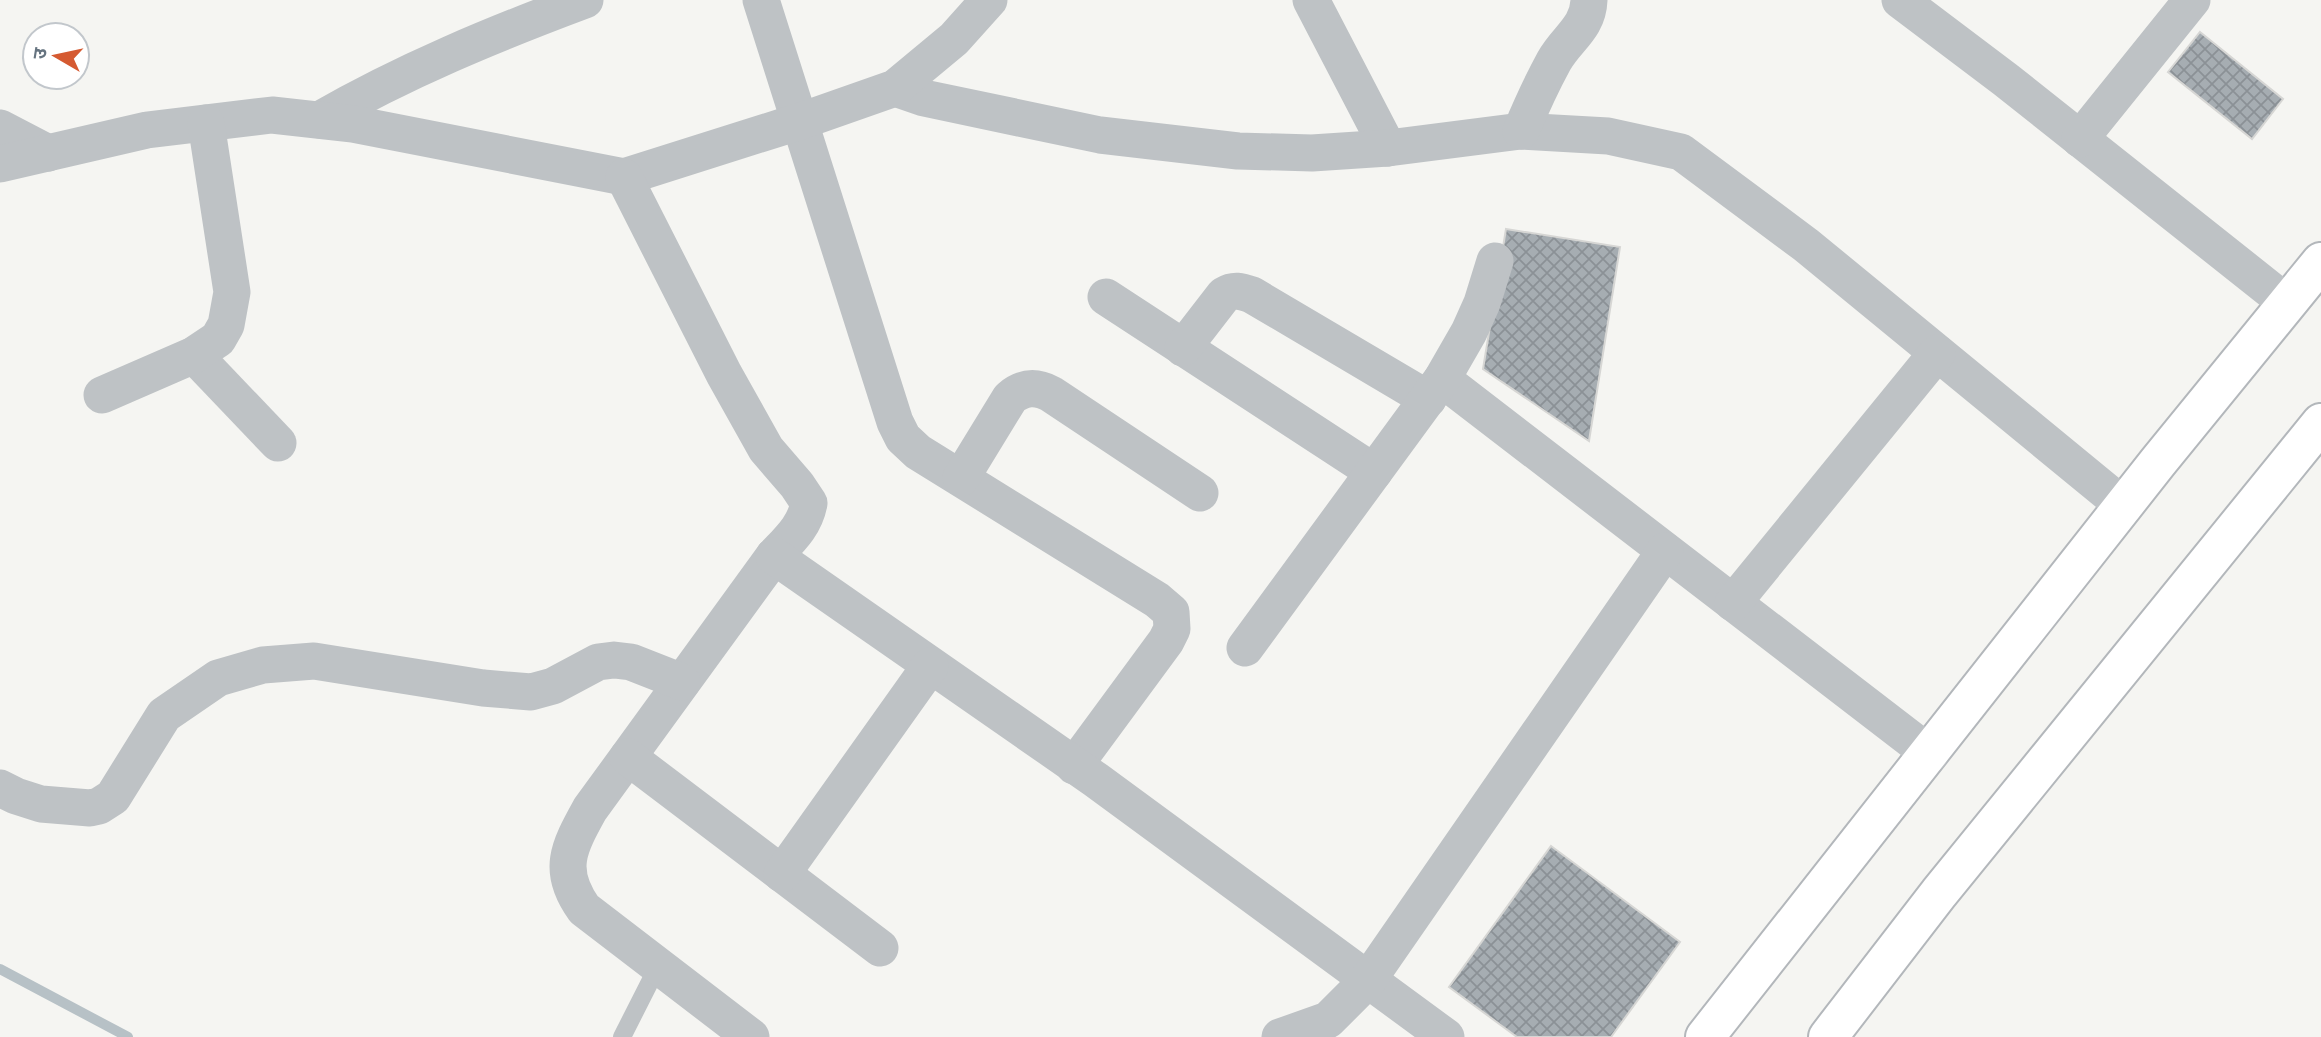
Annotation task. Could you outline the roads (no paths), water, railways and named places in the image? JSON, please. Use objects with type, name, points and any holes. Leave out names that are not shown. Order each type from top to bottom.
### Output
[{"type":"street","points":[[319,120],[372,89],[512,27],[585,0]]},
{"type":"street","points":[[761,0],[895,422],[903,438],[918,452],[1157,600],[1171,612],[1172,629],[1166,641],[1074,766]]},
{"type":"street","points":[[0,164],[147,130],[272,115],[353,124],[624,177],[895,88],[954,39],[989,0]]},
{"type":"street","points":[[1311,0],[1388,148]]},
{"type":"street","points":[[1521,131],[1556,57],[1584,24],[1589,0]]},
{"type":"street","points":[[1900,0],[2287,303]]},
{"type":"street","points":[[2080,139],[2192,0]]},
{"type":"street","points":[[895,88],[924,98],[1100,135],[1238,151],[1312,152],[1388,148],[1521,131],[1608,136],[1681,152],[1806,245],[2124,506]]},
{"type":"street","points":[[102,395],[194,355],[218,339],[226,325],[232,292],[206,123]]},
{"type":"street","points":[[0,128],[48,153]]},
{"type":"street","points":[[624,177],[730,385],[766,449],[797,485],[808,503],[806,517],[796,533],[774,555],[590,809],[572,842],[567,860],[569,879],[574,894],[584,909],[751,1037]]},
{"type":"street","points":[[1245,648],[1435,389],[1469,332],[1482,303],[1494,261]]},
{"type":"street","points":[[1705,1037],[2124,506],[2321,262]]},
{"type":"street","points":[[1183,348],[1224,295],[1231,290],[1238,291],[1252,295],[1435,389],[1665,551],[1930,754]]},
{"type":"street","points":[[1106,297],[1374,471]]},
{"type":"street","points":[[1733,603],[1937,353]]},
{"type":"street","points":[[194,355],[278,443]]},
{"type":"street","points":[[961,478],[1010,398],[1017,392],[1037,389],[1051,394],[1200,493]]},
{"type":"street","points":[[1828,1037],[1939,893],[2321,423]]},
{"type":"street","points":[[1279,1037],[1328,1020],[1368,980],[1665,551]]},
{"type":"street","points":[[774,555],[1074,766],[1446,1037]]},
{"type":"street","points":[[0,788],[41,803],[90,808],[99,806],[113,797],[164,715],[218,678],[263,665],[314,661],[483,688],[531,692],[553,686],[598,662],[614,660],[631,662],[682,682]]},
{"type":"street","points":[[782,874],[930,666]]},
{"type":"street","points":[[628,757],[880,948]]},
{"type":"lane","points":[[622,1037],[659,964]]},
{"type":"waterway","points":[[0,969],[128,1037]]}]
